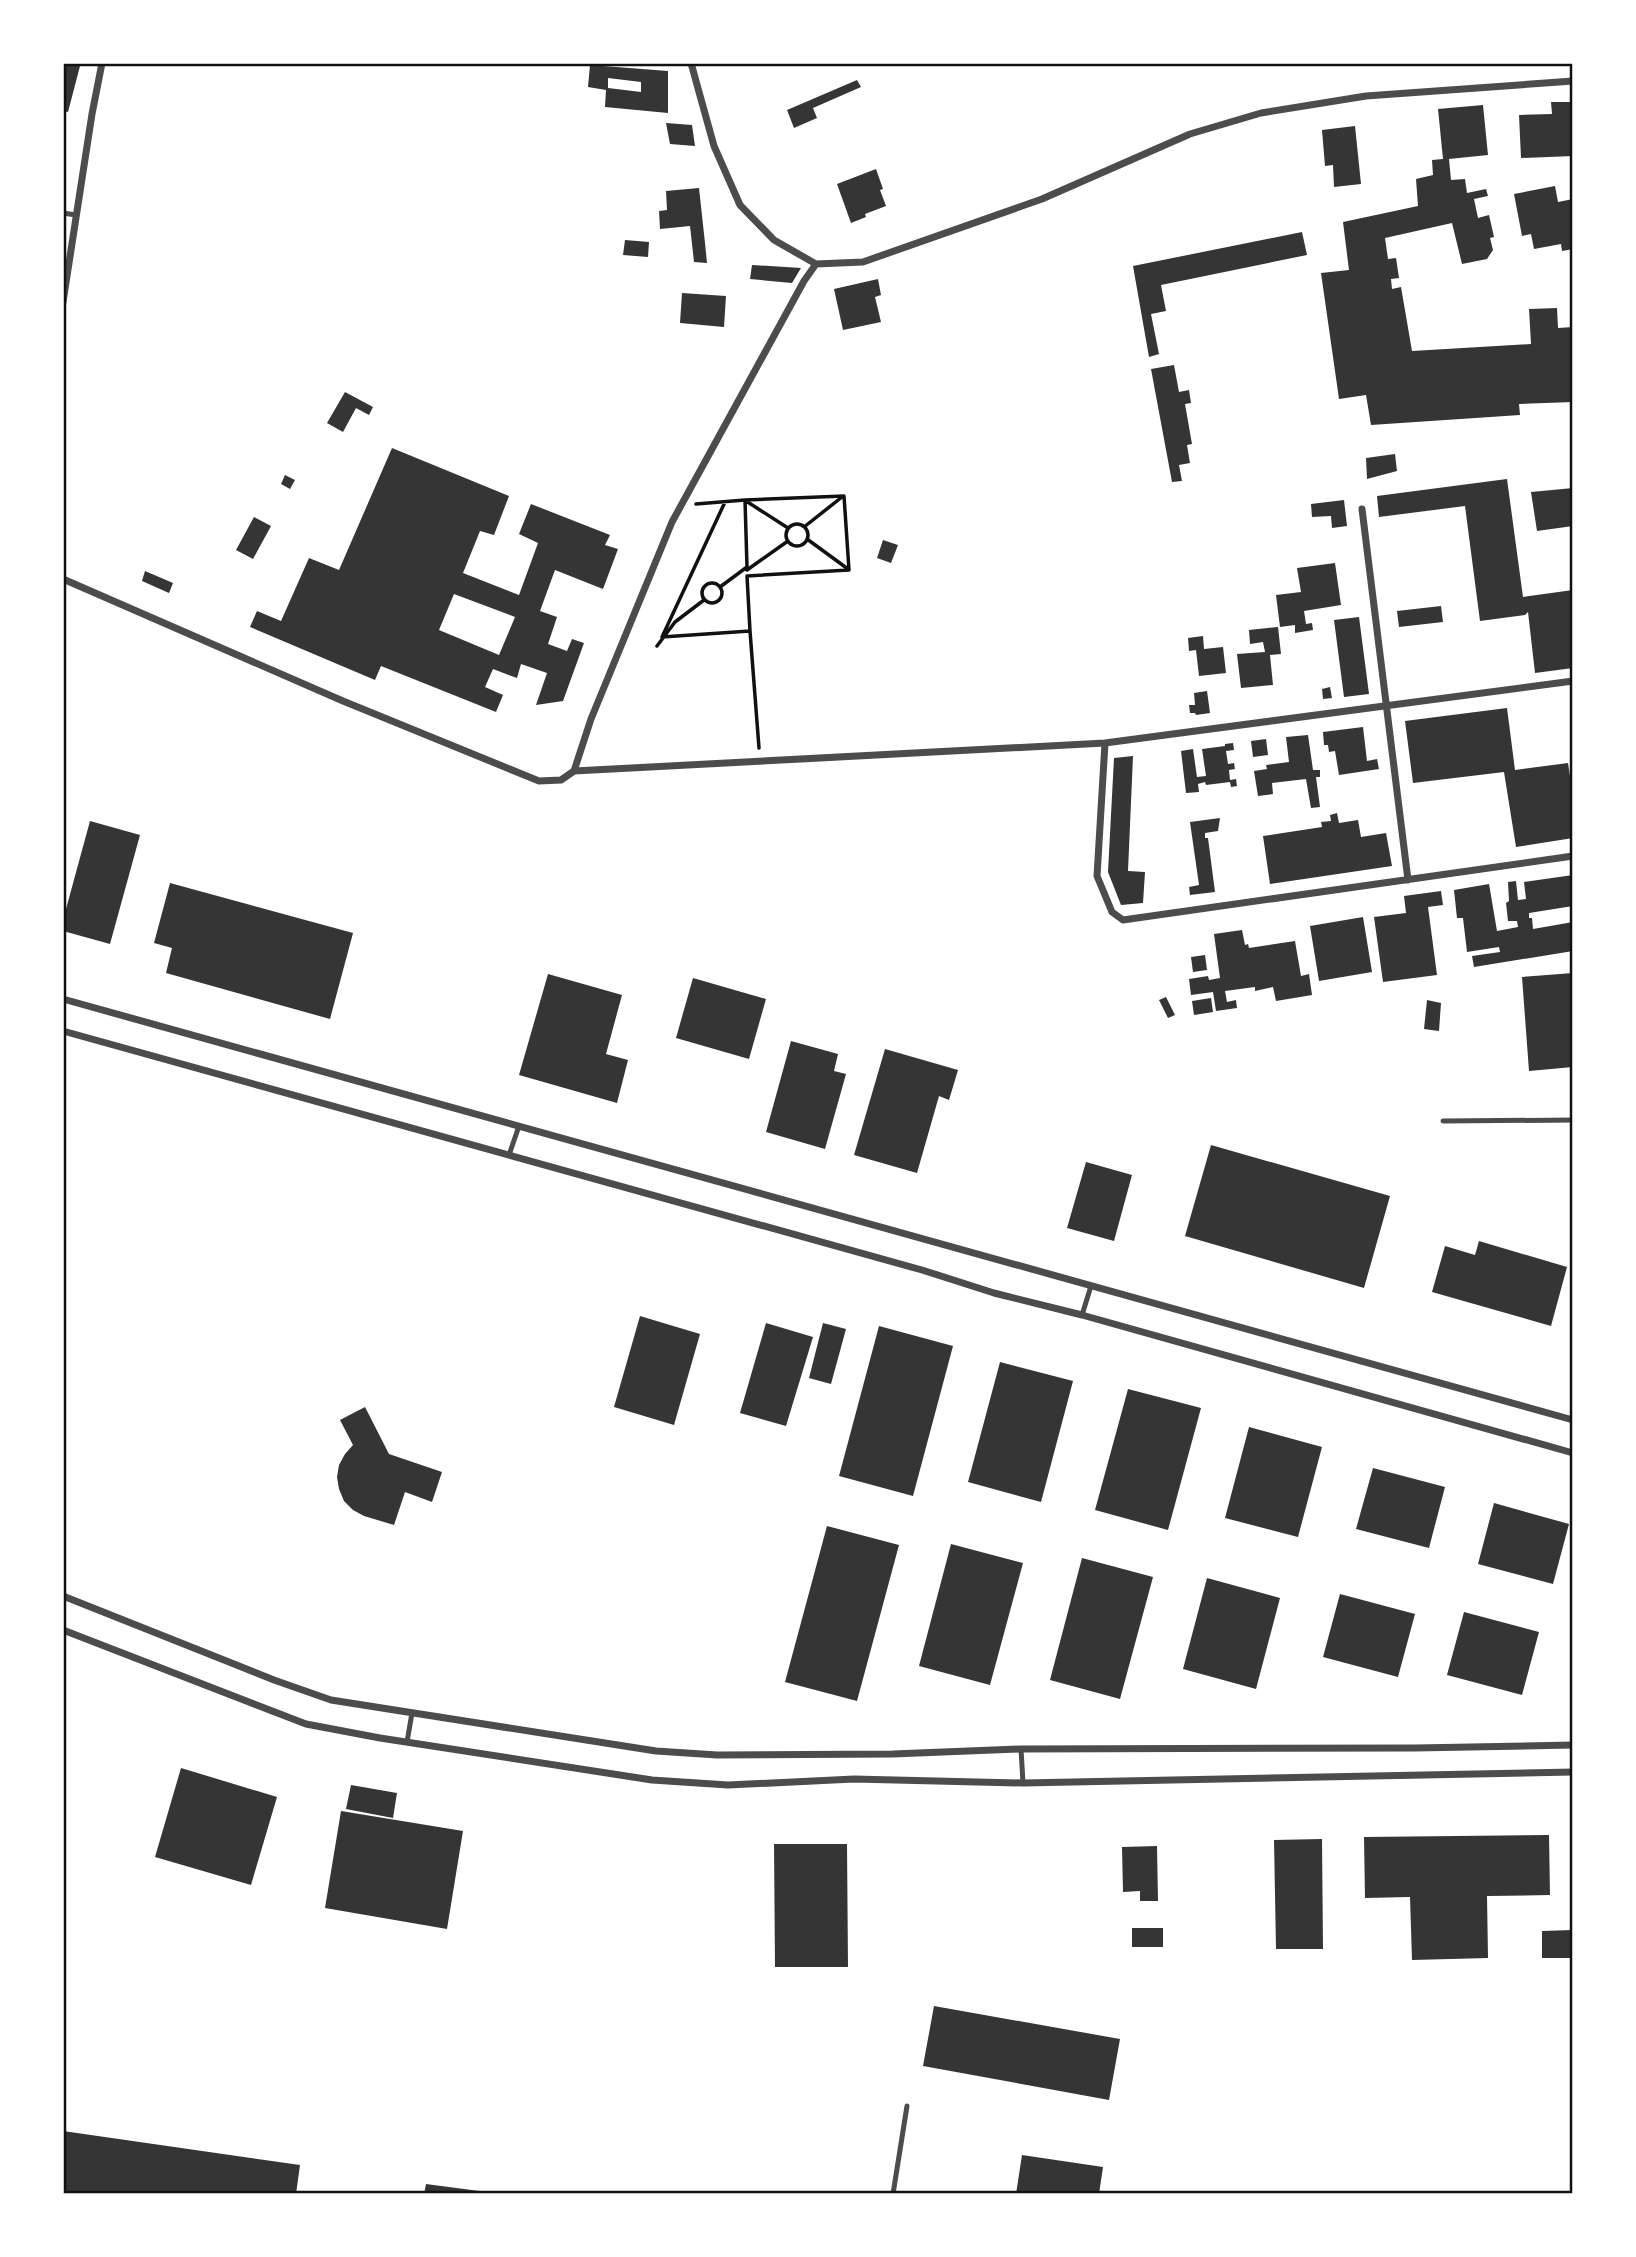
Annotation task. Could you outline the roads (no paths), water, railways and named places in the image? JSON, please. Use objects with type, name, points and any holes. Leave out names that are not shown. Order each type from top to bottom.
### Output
[{"type":"street","points":[[63,302],[102,63]]},
{"type":"street","points":[[691,63],[714,146],[740,205],[774,240],[816,264],[863,262],[1042,199],[1190,134],[1261,113],[1366,96],[1573,81]]},
{"type":"street","points":[[574,772],[591,719],[666,533],[804,281],[816,264]]},
{"type":"street","points":[[1362,509],[1408,880]]},
{"type":"street","points":[[63,579],[343,701],[538,781],[561,780],[574,772],[1105,743],[1573,681]]},
{"type":"street","points":[[1105,743],[1097,876],[1112,912],[1123,920],[1573,856]]},
{"type":"street","points":[[63,999],[1573,1420]]},
{"type":"street","points":[[63,1031],[1573,1453]]},
{"type":"street","points":[[63,1596],[331,1700],[656,1751],[717,1755],[893,1754],[1021,1749],[1573,1745]]},
{"type":"street","points":[[63,1630],[306,1724],[652,1780],[728,1785],[853,1779],[1023,1783],[1573,1772]]},
{"type":"lane","points":[[63,213],[76,215]]},
{"type":"lane","points":[[1443,1121],[1573,1119]]},
{"type":"lane","points":[[509,1155],[519,1126]]},
{"type":"lane","points":[[1082,1315],[1091,1286]]},
{"type":"lane","points":[[407,1742],[412,1713]]},
{"type":"lane","points":[[1021,1749],[1023,1783]]},
{"type":"lane","points":[[894,2194],[907,2106]]}]
